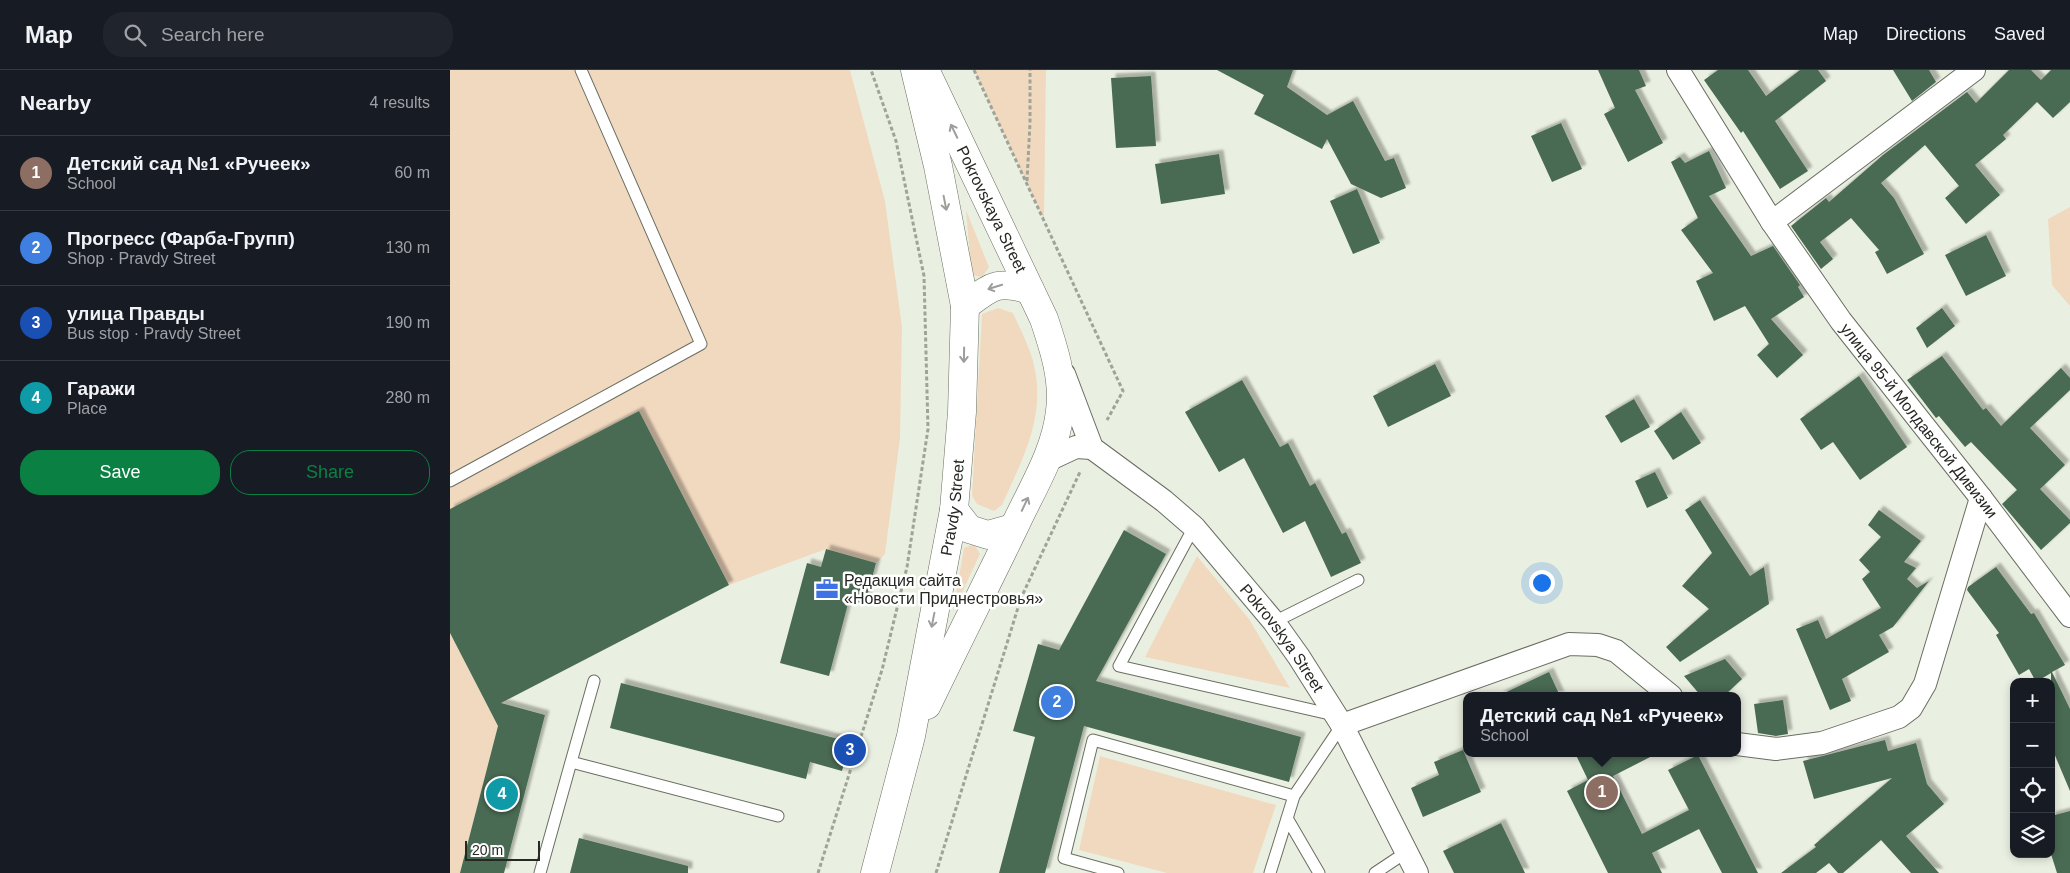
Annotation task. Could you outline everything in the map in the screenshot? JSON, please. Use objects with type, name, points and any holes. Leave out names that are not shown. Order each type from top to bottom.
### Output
[{"type":"main road","name":"Pokrovskaya Street","points":[[915,70],[938,166],[965,306]]},
{"type":"main road","name":"Pokrovskaya Street","points":[[925,70],[1044,319],[1054,350]]},
{"type":"main road","points":[[965,306],[992,286],[1011,284],[1030,290]]},
{"type":"main road","name":"Pravdy Street","points":[[875,873],[911,736],[954,510],[962,412],[965,306]]},
{"type":"main road","name":"Pravdy Street","points":[[911,736],[1046,460],[1060,412],[1061,380],[1054,350]]},
{"type":"main road","points":[[954,510],[969,529],[988,535],[1013,528]]},
{"type":"street","name":"улица 95-й Молдавской Дивизии","points":[[1678,70],[1772,222],[1841,321],[1981,498],[2070,616]]},
{"type":"street","points":[[1772,222],[1974,70]]},
{"type":"street","points":[[1046,460],[1076,447],[1092,448],[1054,350]]},
{"type":"street","name":"Pokrovskya Street","points":[[1092,448],[1164,501],[1194,527],[1274,622],[1299,657],[1338,720],[1417,873]]},
{"type":"street","points":[[1741,745],[1776,749],[1822,743],[1899,717],[1911,708],[1925,684],[1981,498]]},
{"type":"street","points":[[1338,720],[1569,644],[1598,644],[1616,652],[1666,692]]},
{"type":"lane","points":[[450,481],[700,344],[580,70]]},
{"type":"lane","points":[[1194,527],[1119,666],[1338,720],[1294,796],[1270,873]]},
{"type":"lane","points":[[1274,622],[1358,580]]},
{"type":"lane","points":[[540,873],[594,681]]},
{"type":"lane","points":[[1118,873],[1064,858],[1093,740],[1294,796]]},
{"type":"lane","points":[[571,762],[778,816]]},
{"type":"lane","points":[[1287,818],[1319,873]]},
{"type":"lane","points":[[1375,873],[1405,853]]},
{"type":"path","points":[[818,873],[884,660],[907,567],[928,429],[924,276],[896,141],[872,70]]},
{"type":"path","points":[[936,873],[1021,598],[1092,448],[1123,391],[974,70]]},
{"type":"path","points":[[1027,182],[1030,70]]},
{"type":"shaded area","points":[[450,70],[850,70],[885,201],[902,327],[900,438],[885,554],[876,563],[826,549],[729,585],[639,411],[450,509]]},
{"type":"shaded area","points":[[974,70],[1046,70],[1044,220]]},
{"type":"shaded area","points":[[2070,207],[2070,306],[2052,285],[2048,219]]},
{"type":"shaded area","points":[[966,210],[989,267],[982,277],[975,276],[971,268]]},
{"type":"shaded area","points":[[998,308],[1013,313],[1026,341],[1035,370],[1037,406],[1029,440],[1017,473],[1002,505],[994,511],[977,504],[972,496],[982,314]]},
{"type":"shaded area","points":[[974,544],[980,554],[953,612],[964,548]]},
{"type":"shaded area","points":[[1197,556],[1249,619],[1290,688],[1145,657]]},
{"type":"shaded area","points":[[450,633],[489,709],[504,704],[460,873],[450,873]]},
{"type":"shaded area","points":[[1100,756],[1276,805],[1253,873],[1167,873],[1079,850]]},
{"type":"building","points":[[1217,70],[1293,70],[1287,87],[1327,115],[1353,101],[1385,161],[1394,158],[1406,188],[1381,198],[1351,184],[1327,139],[1322,149],[1254,114],[1264,95]]},
{"type":"building","points":[[1598,70],[1639,70],[1646,86],[1635,90],[1663,143],[1628,162],[1604,114],[1615,108]]},
{"type":"building","points":[[1718,70],[1748,70],[1766,96],[1800,70],[1818,70],[1826,81],[1775,121],[1808,171],[1780,189],[1743,131],[1741,133],[1704,80]]},
{"type":"building","points":[[1893,70],[1929,70],[1936,82],[1912,101]]},
{"type":"building","points":[[2009,70],[2031,70],[2041,80],[2051,70],[2070,70],[2070,102],[2053,118],[2037,102],[2003,135],[2006,139],[1975,165],[2000,195],[1966,224],[1945,198],[1959,186],[1925,145],[1881,183],[1894,198],[1924,254],[1887,274],[1875,252],[1879,250],[1851,218],[1820,242],[1833,259],[1821,269],[1791,226],[1826,198],[1829,202],[1883,155],[1967,92],[1976,103]]},
{"type":"building","points":[[1151,76],[1156,146],[1116,148],[1111,78]]},
{"type":"building","points":[[1561,123],[1582,169],[1552,182],[1531,136]]},
{"type":"building","points":[[1709,151],[1726,188],[1709,196],[1751,256],[1773,246],[1800,285],[1798,287],[1804,297],[1771,319],[1803,355],[1777,378],[1757,355],[1769,344],[1745,306],[1714,321],[1696,281],[1713,273],[1681,230],[1698,218],[1671,162],[1680,157],[1685,163]]},
{"type":"building","points":[[1219,154],[1225,194],[1161,204],[1155,164]]},
{"type":"building","points":[[1357,189],[1380,243],[1353,254],[1330,201]]},
{"type":"building","points":[[1986,235],[2006,276],[1966,296],[1945,255]]},
{"type":"building","points":[[1942,308],[1955,326],[1927,348],[1916,328]]},
{"type":"building","points":[[1942,356],[1983,410],[1986,408],[2001,426],[2061,368],[2070,378],[2070,390],[2030,428],[2065,465],[2040,489],[2070,520],[2070,523],[2041,550],[2002,504],[2017,490],[1971,442],[1965,447],[1939,416],[1936,418],[1907,380]]},
{"type":"building","points":[[1435,364],[1451,396],[1388,427],[1373,396]]},
{"type":"building","points":[[1859,376],[1907,447],[1860,480],[1833,442],[1821,450],[1800,419]]},
{"type":"building","points":[[1242,380],[1280,447],[1288,443],[1310,486],[1315,483],[1342,534],[1346,532],[1361,563],[1331,577],[1305,521],[1283,533],[1244,458],[1219,472],[1185,412]]},
{"type":"building","points":[[1634,399],[1650,427],[1621,443],[1605,416]]},
{"type":"building","points":[[639,411],[729,585],[501,703],[545,715],[504,873],[460,873],[498,726],[450,633],[450,509]]},
{"type":"building","points":[[1681,412],[1701,443],[1673,460],[1654,431]]},
{"type":"building","points":[[1655,472],[1668,498],[1647,508],[1635,481]]},
{"type":"building","points":[[1700,500],[1750,576],[1764,567],[1769,604],[1680,662],[1666,647],[1709,609],[1682,586],[1712,553],[1685,510]]},
{"type":"building","points":[[1879,510],[1921,541],[1904,562],[1916,568],[1907,579],[1917,588],[1929,581],[1893,627],[1879,635],[1889,652],[1842,679],[1851,701],[1830,710],[1796,629],[1818,620],[1826,639],[1881,608],[1862,579],[1870,572],[1859,560],[1881,537],[1868,525]]},
{"type":"building","points":[[1124,530],[1166,554],[1096,681],[1301,737],[1289,782],[1084,726],[1045,873],[999,873],[1035,737],[1013,731],[1038,644],[1059,650]]},
{"type":"building","points":[[826,549],[876,563],[865,604],[849,600],[829,676],[780,663],[807,563],[821,567]]},
{"type":"building","points":[[1996,567],[2031,614],[2034,613],[2065,665],[2052,672],[2055,678],[2051,678],[2051,673],[2043,678],[2034,678],[2029,669],[2019,675],[1996,635],[1999,633],[1967,590],[1968,587]]},
{"type":"building","points":[[1725,659],[1742,679],[1728,692],[1698,692],[1684,676]]},
{"type":"building","points":[[1549,672],[1558,692],[1506,692]]},
{"type":"building","points":[[2055,678],[2070,709],[2070,791],[2055,755]]},
{"type":"building","points":[[621,683],[850,742],[842,771],[810,762],[806,779],[610,728]]},
{"type":"building","points":[[1783,700],[1788,734],[1776,736],[1758,733],[1754,704]]},
{"type":"building","points":[[1885,740],[1888,751],[1916,743],[1927,784],[1944,804],[1906,836],[1939,873],[1911,873],[1881,840],[1843,873],[1838,873],[1829,863],[1816,873],[1781,873],[1816,847],[1814,845],[1892,778],[1814,799],[1803,761]]},
{"type":"building","points":[[1463,750],[1463,757],[1466,757],[1481,792],[1423,817],[1411,788],[1439,775],[1434,762]]},
{"type":"building","points":[[1577,757],[1650,757],[1613,776],[1642,834],[1689,810],[1668,770],[1694,757],[1699,757],[1758,873],[1722,873],[1699,829],[1652,853],[1662,873],[1608,873],[1567,791],[1588,780]]},
{"type":"building","points":[[2070,811],[2070,873],[2057,873],[2052,858],[2055,858],[2055,815]]},
{"type":"building","points":[[1501,823],[1525,873],[1454,873],[1443,851]]},
{"type":"building","points":[[579,838],[688,866],[688,873],[570,873]]},
{"type":"place","name":"Редакция сайта «Новости Приднестровья»","points":[[827,589]]},
{"type":"place","name":"Прогресс (Фарба-Групп)","points":[[1057,702]]},
{"type":"place","name":"улица Правды","points":[[850,750]]},
{"type":"place","name":"Детский сад №1 «Ручеек»","points":[[1602,792]]},
{"type":"place","name":"Гаражи","points":[[502,794]]}]
